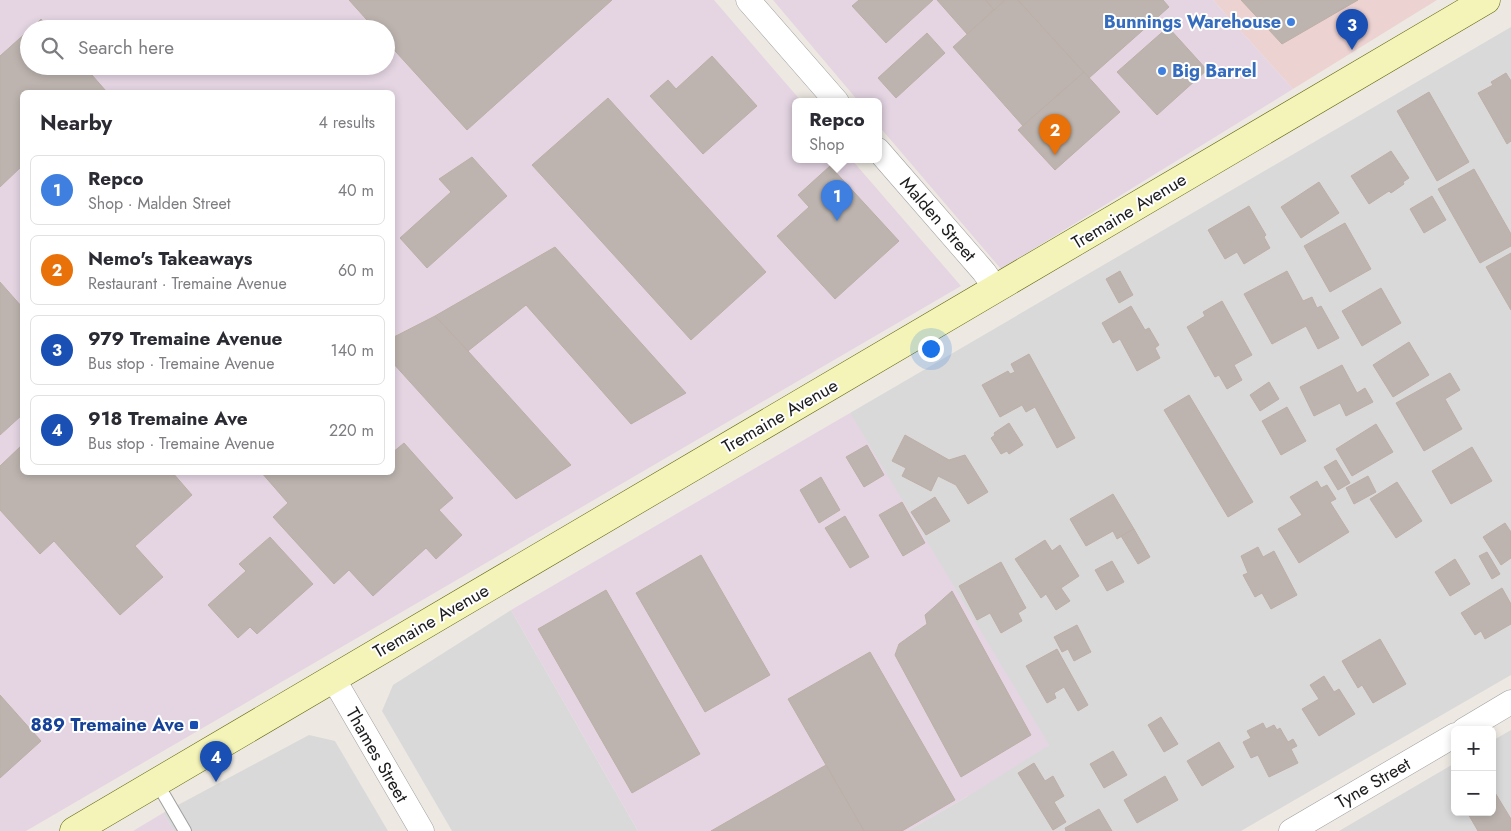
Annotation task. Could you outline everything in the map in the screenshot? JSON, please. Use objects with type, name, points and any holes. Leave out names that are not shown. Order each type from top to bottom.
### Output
[{"type":"main road","name":"Tremaine Avenue","points":[[74,831],[1486,0]]},
{"type":"street","points":[[748,0],[834,98]]},
{"type":"street","name":"Malden Street","points":[[882,155],[984,272],[996,289]]},
{"type":"street","name":"Thames Street","points":[[333,678],[422,831]]},
{"type":"street","points":[[1471,726],[1511,702]]},
{"type":"street","name":"Tyne Street","points":[[1291,831],[1451,737]]},
{"type":"lane","points":[[157,783],[185,831]]},
{"type":"shaded area","points":[[0,0],[714,0],[799,98],[792,98],[792,163],[855,163],[961,286],[26,831],[0,831]]},
{"type":"shaded area","points":[[773,0],[1213,0],[1293,89],[1001,269],[882,130],[882,98],[856,98]]},
{"type":"shaded area","points":[[1213,0],[1437,0],[1293,89]]},
{"type":"shaded area","points":[[1511,27],[1511,675],[1241,831],[907,831],[968,796],[850,413]]},
{"type":"shaded area","points":[[850,413],[1049,745],[968,796],[907,831],[638,831],[511,610]]},
{"type":"shaded area","points":[[511,610],[638,831],[452,831],[382,711],[393,685]]},
{"type":"shaded area","points":[[1511,730],[1511,831],[1339,831],[1451,765],[1451,816],[1496,816],[1496,739]]},
{"type":"shaded area","points":[[309,735],[335,741],[388,831],[174,831],[163,813]]},
{"type":"shaded area","points":[[163,813],[174,831],[133,831]]},
{"type":"building","points":[[349,0],[612,0],[467,130],[395,51],[395,20],[367,20]]},
{"type":"building","points":[[859,0],[933,0],[886,43],[852,6]]},
{"type":"building","points":[[937,0],[986,0],[994,10],[967,34]]},
{"type":"building","points":[[986,0],[1005,0],[994,10]]},
{"type":"building","points":[[1005,0],[1018,0],[1084,72],[1023,126],[953,47]]},
{"type":"building","points":[[1018,0],[1163,0],[1169,7],[1089,78]]},
{"type":"building","name":"Bunnings Warehouse","points":[[1241,0],[1358,0],[1282,44]]},
{"type":"building","name":"Big Barrel","points":[[1168,27],[1207,70],[1157,115],[1117,72]]},
{"type":"building","points":[[927,33],[945,53],[896,98],[878,78]]},
{"type":"building","points":[[20,38],[20,75],[92,75],[105,90],[20,90],[20,168],[0,187],[0,56]]},
{"type":"building","points":[[712,56],[757,106],[703,154],[650,96],[668,80],[676,89]]},
{"type":"building","points":[[1084,72],[1120,112],[1055,170],[1018,130]]},
{"type":"building","points":[[1506,73],[1511,81],[1511,141],[1507,144],[1478,93],[1493,85],[1491,82]]},
{"type":"building","points":[[1429,92],[1469,162],[1437,181],[1397,111]]},
{"type":"building","points":[[608,98],[766,272],[691,340],[532,165]]},
{"type":"building","points":[[1391,151],[1409,178],[1391,193],[1389,191],[1369,204],[1351,176]]},
{"type":"building","points":[[472,157],[507,196],[427,268],[400,238],[451,192],[439,179]]},
{"type":"building","points":[[830,166],[899,241],[835,299],[777,236],[809,207],[798,195]]},
{"type":"building","points":[[1474,169],[1511,234],[1511,246],[1480,263],[1438,189]]},
{"type":"building","points":[[1319,182],[1339,213],[1301,238],[1281,207]]},
{"type":"building","points":[[1432,196],[1446,220],[1424,233],[1410,209]]},
{"type":"building","points":[[1249,206],[1266,235],[1264,237],[1270,248],[1244,264],[1237,252],[1225,259],[1208,230]]},
{"type":"building","points":[[1345,223],[1371,269],[1330,292],[1304,246]]},
{"type":"building","points":[[555,247],[686,393],[631,424],[526,305],[468,351],[435,316]]},
{"type":"building","points":[[1511,253],[1511,310],[1486,267]]},
{"type":"building","points":[[1120,271],[1133,295],[1119,303],[1106,279]]},
{"type":"building","points":[[1287,271],[1303,301],[1312,297],[1317,308],[1321,306],[1339,338],[1318,349],[1306,326],[1272,344],[1244,294]]},
{"type":"building","points":[[0,282],[20,305],[20,417],[0,435]]},
{"type":"building","points":[[1381,288],[1401,323],[1362,346],[1342,311]]},
{"type":"building","points":[[1222,301],[1252,355],[1234,365],[1242,380],[1227,389],[1219,375],[1215,377],[1187,327],[1205,316],[1203,312]]},
{"type":"building","points":[[1131,306],[1145,330],[1149,328],[1159,345],[1155,348],[1160,358],[1137,371],[1120,339],[1113,343],[1102,323]]},
{"type":"building","points":[[435,316],[571,465],[516,499],[395,365],[395,336]]},
{"type":"building","points":[[1409,342],[1429,375],[1393,397],[1373,365]]},
{"type":"building","points":[[1029,354],[1075,438],[1057,448],[1035,407],[1026,412],[1022,405],[1000,417],[982,385],[1008,371],[1010,374],[1015,372],[1011,364]]},
{"type":"building","points":[[1342,365],[1357,393],[1365,388],[1373,402],[1346,416],[1340,403],[1314,416],[1300,387]]},
{"type":"building","points":[[1450,373],[1460,390],[1445,399],[1462,429],[1424,451],[1396,403]]},
{"type":"building","points":[[1269,382],[1279,399],[1260,411],[1250,395]]},
{"type":"building","points":[[1189,395],[1253,502],[1228,517],[1164,410]]},
{"type":"building","points":[[1287,407],[1306,441],[1281,455],[1262,421]]},
{"type":"building","points":[[1009,423],[1023,445],[1009,454],[1007,451],[1001,454],[991,438],[995,435],[994,433]]},
{"type":"building","points":[[1376,424],[1393,452],[1352,476],[1336,449]]},
{"type":"building","points":[[905,435],[949,460],[965,455],[988,492],[968,504],[956,485],[938,476],[931,491],[902,476],[906,468],[892,461]]},
{"type":"building","points":[[404,443],[453,498],[439,510],[462,535],[436,559],[426,548],[373,596],[349,570],[334,584],[273,517],[288,503],[264,475],[395,475],[395,450]]},
{"type":"building","points":[[867,445],[884,475],[864,487],[846,457]]},
{"type":"building","points":[[20,447],[20,475],[175,475],[192,495],[135,546],[163,577],[120,615],[54,541],[40,554],[0,510],[0,466]]},
{"type":"building","points":[[1472,447],[1492,481],[1451,504],[1432,471]]},
{"type":"building","points":[[1336,460],[1350,483],[1338,490],[1324,467]]},
{"type":"building","points":[[1368,476],[1376,492],[1354,504],[1346,488]]},
{"type":"building","points":[[821,477],[840,510],[819,523],[800,490]]},
{"type":"building","points":[[1317,481],[1321,488],[1327,485],[1336,499],[1330,502],[1349,532],[1299,563],[1278,529],[1302,515],[1290,497]]},
{"type":"building","points":[[1397,482],[1422,521],[1396,538],[1370,499]]},
{"type":"building","points":[[1113,494],[1134,529],[1117,539],[1113,531],[1086,546],[1070,519]]},
{"type":"building","points":[[935,497],[950,521],[926,535],[911,512]]},
{"type":"building","points":[[902,502],[925,543],[903,556],[879,515]]},
{"type":"building","points":[[845,516],[869,557],[850,568],[825,528]]},
{"type":"building","points":[[1505,523],[1511,532],[1511,558],[1501,565],[1483,537]]},
{"type":"building","points":[[1134,529],[1150,557],[1138,564],[1121,536]]},
{"type":"building","points":[[270,537],[313,584],[257,634],[250,627],[238,638],[208,605],[246,571],[239,564]]},
{"type":"building","points":[[1045,540],[1052,551],[1060,545],[1079,576],[1061,588],[1070,601],[1056,610],[1046,594],[1041,598],[1015,559]]},
{"type":"building","points":[[1258,547],[1263,557],[1274,551],[1297,595],[1271,609],[1262,593],[1255,597],[1243,575],[1248,573],[1241,556]]},
{"type":"building","points":[[1487,552],[1500,574],[1492,579],[1479,556]]},
{"type":"building","points":[[701,555],[770,675],[705,712],[636,593]]},
{"type":"building","points":[[1455,559],[1470,584],[1450,596],[1435,572]]},
{"type":"building","points":[[1112,561],[1124,582],[1107,591],[1095,570]]},
{"type":"building","points":[[1001,562],[1026,608],[1018,613],[1022,621],[1001,633],[990,613],[977,620],[959,586]]},
{"type":"building","points":[[1502,588],[1511,604],[1511,624],[1485,639],[1481,631],[1475,635],[1461,613]]},
{"type":"building","points":[[606,590],[700,754],[632,793],[538,629]]},
{"type":"building","points":[[952,591],[1031,735],[961,777],[895,655],[899,644],[927,624],[925,615]]},
{"type":"building","points":[[1077,625],[1091,652],[1074,661],[1068,649],[1062,652],[1054,637]]},
{"type":"building","points":[[1380,639],[1406,684],[1373,703],[1362,685],[1358,688],[1342,661]]},
{"type":"building","points":[[1057,649],[1088,705],[1078,711],[1064,687],[1054,693],[1056,698],[1047,703],[1026,666]]},
{"type":"building","points":[[870,652],[955,800],[902,831],[864,831],[788,699]]},
{"type":"building","points":[[1324,676],[1334,692],[1339,689],[1355,714],[1319,736],[1302,709],[1319,699],[1310,685]]},
{"type":"building","points":[[0,695],[41,741],[0,778]]},
{"type":"building","points":[[1161,717],[1178,744],[1164,752],[1148,725]]},
{"type":"building","points":[[1263,723],[1266,729],[1274,725],[1277,730],[1280,728],[1288,742],[1293,739],[1297,746],[1291,749],[1298,763],[1269,777],[1258,755],[1251,758],[1243,742],[1251,738],[1247,731]]},
{"type":"building","points":[[1219,742],[1234,767],[1202,786],[1187,761]]},
{"type":"building","points":[[1113,751],[1127,775],[1104,788],[1090,764]]},
{"type":"building","points":[[1034,763],[1045,781],[1053,776],[1064,796],[1054,802],[1066,822],[1053,830],[1018,773]]},
{"type":"building","points":[[826,765],[864,831],[711,831]]},
{"type":"building","points":[[1165,776],[1178,800],[1137,823],[1124,800]]},
{"type":"building","points":[[1496,794],[1511,819],[1511,831],[1478,831],[1469,816],[1496,816]]},
{"type":"building","points":[[1099,809],[1112,831],[1066,831],[1065,828]]},
{"type":"place","name":"Bunnings Warehouse","points":[[1291,22]]},
{"type":"place","name":"979 Tremaine Avenue","points":[[1352,50]]},
{"type":"place","name":"Big Barrel","points":[[1162,71]]},
{"type":"place","name":"Nemo's Takeaways","points":[[1055,155]]},
{"type":"place","name":"Repco","points":[[837,221]]},
{"type":"place","name":"889 Tremaine Ave","points":[[194,725]]},
{"type":"place","name":"918 Tremaine Ave","points":[[216,782]]}]
